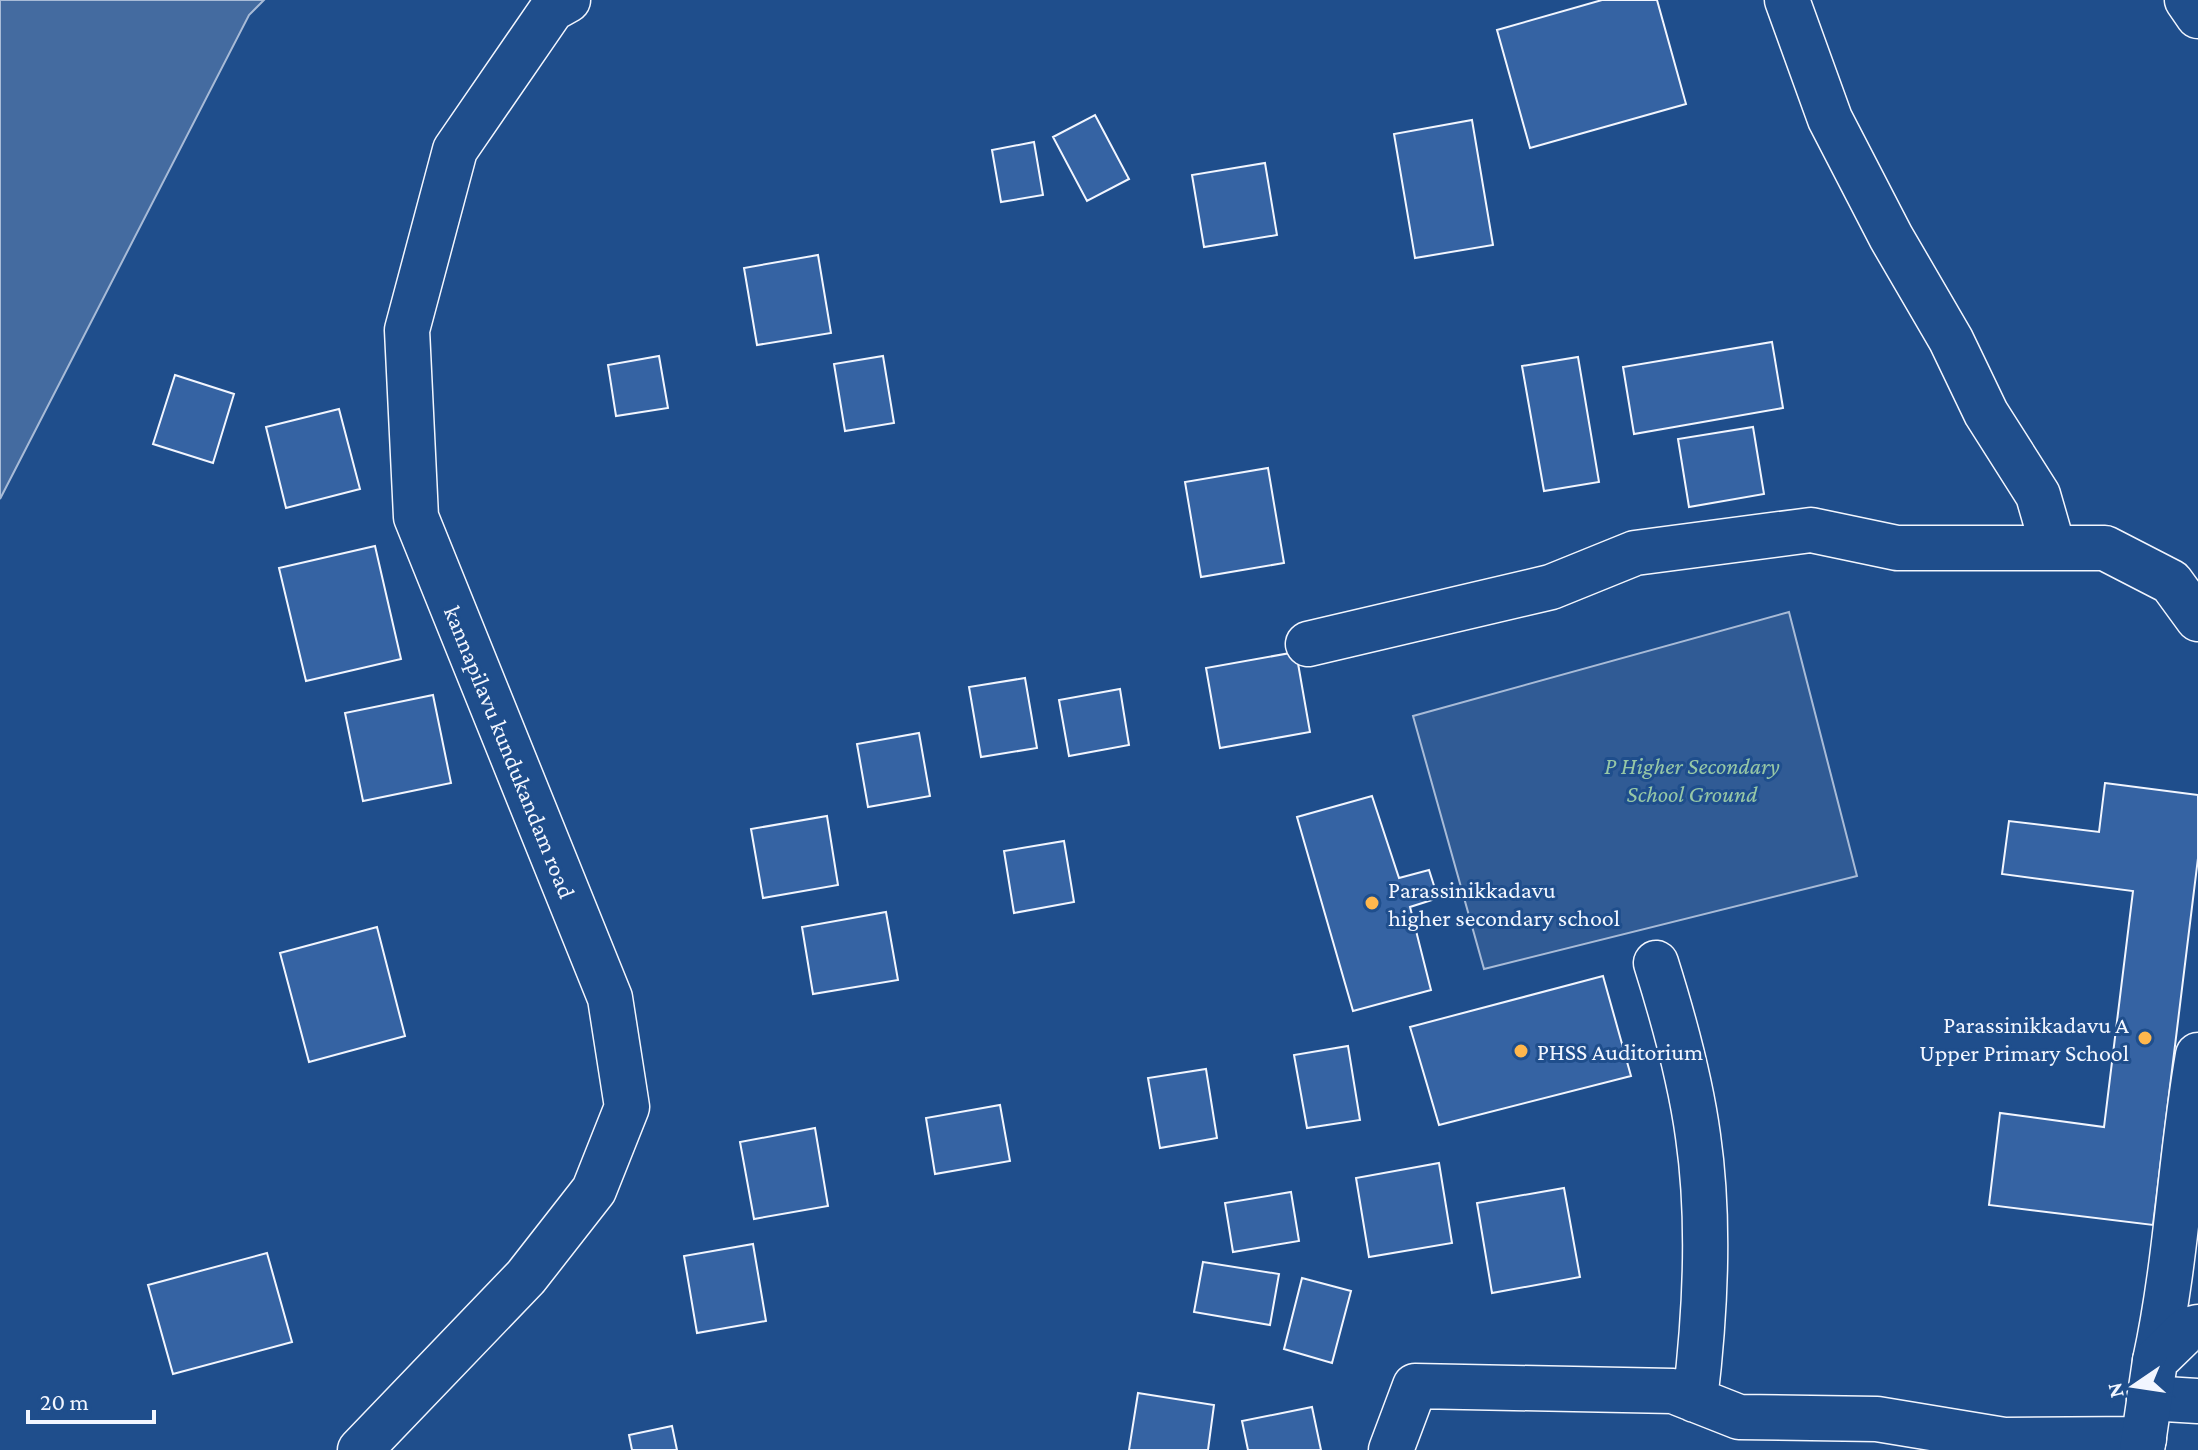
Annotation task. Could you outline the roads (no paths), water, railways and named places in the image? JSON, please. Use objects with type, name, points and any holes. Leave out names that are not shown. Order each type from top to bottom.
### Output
[{"type":"street","name":"kannapilavu kundukandam road","points":[[360,1450],[526,1277],[584,1203],[594,1190],[627,1107],[610,998],[416,517],[407,330],[455,150],[552,9],[568,0]]},
{"type":"street","points":[[1787,0],[1830,119],[1891,237],[1951,340],[1986,413],[2038,495],[2053,547]]},
{"type":"street","points":[[2187,0],[2198,16]]},
{"type":"street","points":[[1308,644],[1551,587],[1635,553],[1811,530],[1897,548],[2105,548],[2171,582],[2198,619]]},
{"type":"street","points":[[1656,963],[1679,1037],[1699,1138],[1705,1316],[1695,1400]]},
{"type":"street","points":[[2147,1412],[2176,1246],[2190,1101],[2198,1055]]},
{"type":"street","points":[[2147,1412],[2187,1330],[2198,1327]]},
{"type":"street","points":[[1391,1450],[1415,1386],[1673,1391],[1739,1417],[1877,1419],[2004,1440],[2198,1401]]},
{"type":"place","name":"Parassinikkadavu higher secondary school","points":[[1372,903]]},
{"type":"place","name":"Parassinikkadavu A Upper Primary School","points":[[2145,1038]]},
{"type":"place","name":"PHSS Auditorium","points":[[1521,1051]]},
{"type":"park label","name":"P Higher Secondary School Ground","points":[[1692,779]]}]
